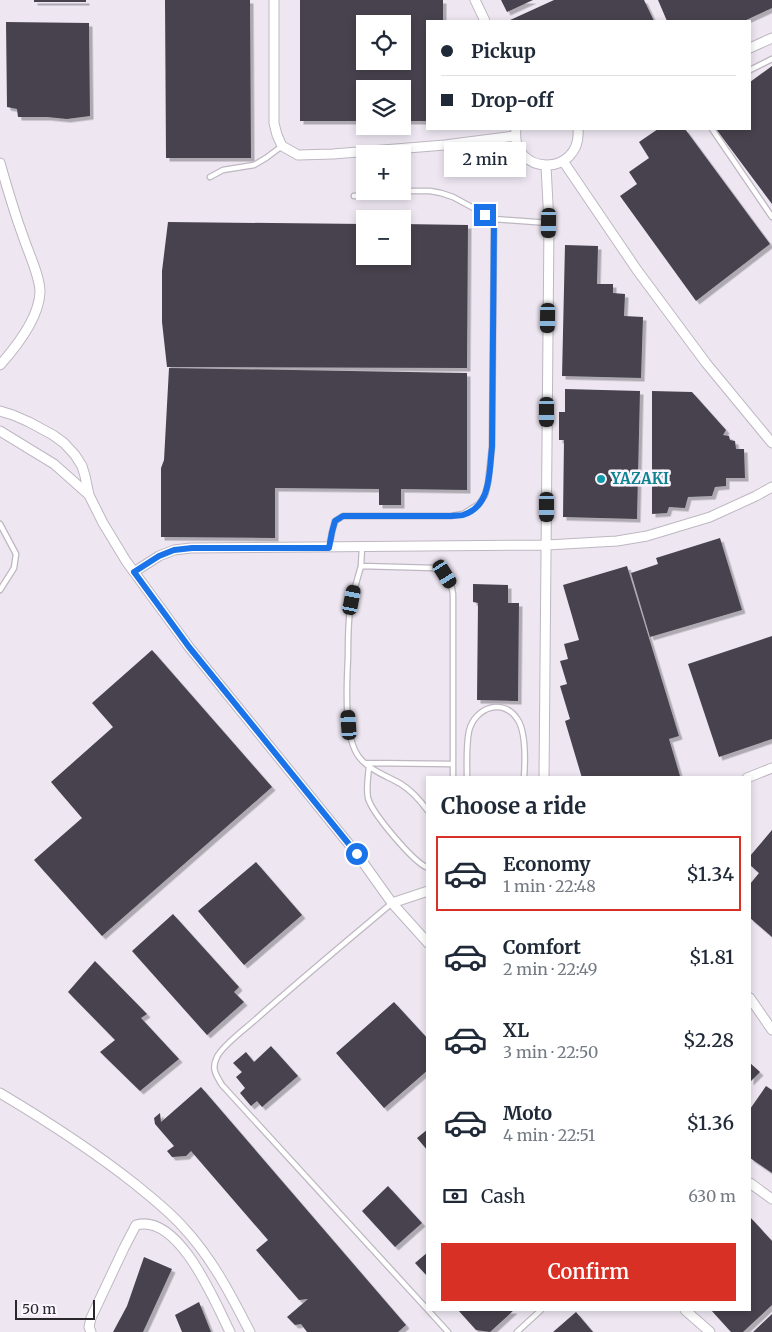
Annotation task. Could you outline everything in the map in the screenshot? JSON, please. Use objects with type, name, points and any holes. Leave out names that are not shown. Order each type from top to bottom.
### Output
[{"type":"street","points":[[274,0],[274,123],[282,146],[298,155],[445,145],[515,132],[518,147],[524,157],[534,163],[546,166],[555,165],[570,156],[578,139],[578,130]]},
{"type":"street","points":[[475,0],[485,20]]},
{"type":"street","points":[[751,48],[772,38]]},
{"type":"street","points":[[563,161],[637,270],[706,363],[772,444]]},
{"type":"street","points":[[0,163],[3,185],[38,279],[40,290],[37,309],[30,323],[13,350],[0,365]]},
{"type":"street","points":[[544,776],[549,223],[546,166]]},
{"type":"street","points":[[0,411],[29,422],[53,435],[75,455],[82,466],[89,495],[116,545],[134,572],[189,647],[357,854],[392,903],[426,941]]},
{"type":"street","points":[[0,431],[54,464],[89,495]]},
{"type":"street","points":[[134,572],[159,556],[174,550],[192,548],[546,545],[617,542],[646,536],[710,517],[756,496],[772,486]]},
{"type":"street","points":[[751,776],[772,768]]},
{"type":"street","points":[[392,903],[426,893]]},
{"type":"street","points":[[751,999],[772,1030]]},
{"type":"street","points":[[0,1093],[76,1140],[164,1207],[184,1227],[211,1262],[250,1332]]},
{"type":"street","points":[[751,1184],[772,1198]]},
{"type":"street","points":[[91,1332],[88,1327],[91,1318],[132,1232],[136,1226],[145,1224],[164,1230],[181,1246],[208,1286],[230,1332]]},
{"type":"street","points":[[686,1311],[710,1332]]},
{"type":"lane","points":[[751,70],[772,59]]},
{"type":"lane","points":[[713,130],[772,216]]},
{"type":"lane","points":[[210,178],[223,170],[254,165],[282,146]]},
{"type":"lane","points":[[354,196],[410,191],[435,192],[453,198],[494,220],[549,223]]},
{"type":"lane","points":[[329,548],[335,521],[343,516],[463,514],[479,504],[485,495],[492,447],[494,220]]},
{"type":"lane","points":[[0,524],[16,554],[14,568],[0,590]]},
{"type":"lane","points":[[362,547],[361,566],[350,612],[347,696],[352,741],[359,757],[367,765],[402,785],[413,793],[426,808]]},
{"type":"lane","points":[[361,566],[434,568],[445,574],[451,584],[453,594],[454,669],[453,776]]},
{"type":"lane","points":[[467,776],[470,730],[478,716],[497,706],[512,712],[519,721],[524,776]]},
{"type":"lane","points":[[367,765],[452,764]]},
{"type":"lane","points":[[367,765],[367,792],[368,799],[373,808],[412,856],[426,867]]},
{"type":"lane","points":[[392,903],[230,1042],[218,1055],[214,1073],[222,1085],[426,1308]]},
{"type":"lane","points":[[429,1311],[448,1332]]},
{"type":"lane","points":[[516,1332],[540,1311]]},
{"type":"building","points":[[34,0],[86,0],[86,2],[34,2]]},
{"type":"building","points":[[165,0],[250,0],[251,158],[166,158]]},
{"type":"building","points":[[300,0],[443,0],[443,20],[426,20],[426,121],[411,121],[411,80],[356,80],[356,121],[300,121]]},
{"type":"building","points":[[501,0],[533,0],[507,12]]},
{"type":"building","points":[[554,0],[644,0],[654,20],[510,20]]},
{"type":"building","points":[[658,0],[772,0],[772,8],[746,20],[667,20]]},
{"type":"building","points":[[6,22],[89,23],[90,116],[67,119],[18,117],[17,109],[7,107]]},
{"type":"building","points":[[772,66],[772,204],[717,130],[751,130],[751,81]]},
{"type":"building","points":[[657,130],[686,130],[770,244],[696,301],[620,196],[637,184],[629,172],[649,158],[639,142]]},
{"type":"building","points":[[168,222],[356,224],[356,265],[411,265],[411,224],[468,225],[467,368],[167,367],[162,322],[162,271]]},
{"type":"building","points":[[565,245],[598,246],[597,284],[613,284],[613,293],[625,294],[624,316],[643,317],[641,378],[562,376]]},
{"type":"building","points":[[169,368],[467,373],[467,490],[401,489],[401,505],[379,505],[379,489],[275,488],[275,538],[161,537],[161,468],[164,460]]},
{"type":"building","name":"YAZAKI","points":[[565,389],[640,391],[637,519],[563,517],[564,440],[559,440],[559,412],[565,412]]},
{"type":"building","points":[[652,391],[692,392],[726,430],[723,435],[729,436],[730,440],[735,441],[736,449],[744,449],[745,478],[726,478],[726,486],[715,487],[712,496],[688,497],[685,508],[669,507],[667,513],[652,514]]},
{"type":"building","points":[[720,538],[742,610],[650,637],[631,573],[658,564],[656,558]]},
{"type":"building","points":[[627,566],[679,736],[669,739],[680,776],[581,776],[565,721],[570,719],[560,686],[567,684],[560,661],[568,659],[564,644],[579,640],[563,585]]},
{"type":"building","points":[[473,584],[508,585],[508,603],[519,603],[518,701],[477,700],[478,603],[473,602]]},
{"type":"building","points":[[772,636],[772,739],[719,757],[688,664]]},
{"type":"building","points":[[152,650],[272,787],[102,936],[34,860],[82,818],[51,782],[113,727],[92,703]]},
{"type":"building","points":[[772,830],[772,937],[751,919],[751,883],[759,873],[751,866],[751,855]]},
{"type":"building","points":[[256,862],[302,915],[244,965],[198,911]]},
{"type":"building","points":[[173,914],[239,987],[234,992],[244,1002],[207,1035],[132,951]]},
{"type":"building","points":[[95,961],[147,1014],[141,1018],[179,1059],[140,1091],[100,1052],[115,1040],[68,992]]},
{"type":"building","points":[[394,1002],[426,1037],[426,1072],[384,1108],[336,1053]]},
{"type":"building","points":[[271,1046],[298,1076],[262,1107],[257,1101],[251,1106],[240,1093],[245,1088],[236,1077],[242,1072],[233,1063],[246,1052],[254,1062]]},
{"type":"building","points":[[751,1064],[760,1072],[751,1081]]},
{"type":"building","points":[[766,1086],[772,1090],[772,1173],[751,1159],[751,1108]]},
{"type":"building","points":[[201,1087],[406,1325],[398,1332],[307,1332],[301,1324],[295,1325],[287,1317],[308,1299],[299,1300],[256,1250],[268,1240],[191,1151],[186,1156],[172,1157],[167,1151],[174,1146],[155,1124],[154,1118],[160,1113],[161,1122]]},
{"type":"building","points":[[426,1131],[426,1149],[417,1138]]},
{"type":"building","points":[[388,1186],[422,1223],[395,1247],[362,1211]]},
{"type":"building","points":[[751,1218],[772,1241],[772,1305],[743,1332],[731,1332],[712,1311],[751,1311]]},
{"type":"building","points":[[426,1254],[426,1275],[415,1263]]},
{"type":"building","points":[[144,1257],[172,1269],[143,1332],[113,1332],[127,1306]]},
{"type":"building","points":[[199,1302],[211,1332],[182,1332],[175,1315]]},
{"type":"building","points":[[459,1311],[513,1311],[490,1332],[476,1330]]},
{"type":"building","points":[[576,1312],[593,1332],[553,1332]]},
{"type":"building","points":[[772,1314],[772,1332],[753,1332]]},
{"type":"place","name":"YAZAKI","points":[[601,479]]},
{"type":"route","points":[[357,854],[189,647],[134,572],[159,556],[174,550],[192,548],[329,548],[335,521],[347,515],[451,516],[463,514],[479,504],[485,495],[488,483],[492,447],[494,220],[485,215]]}]
